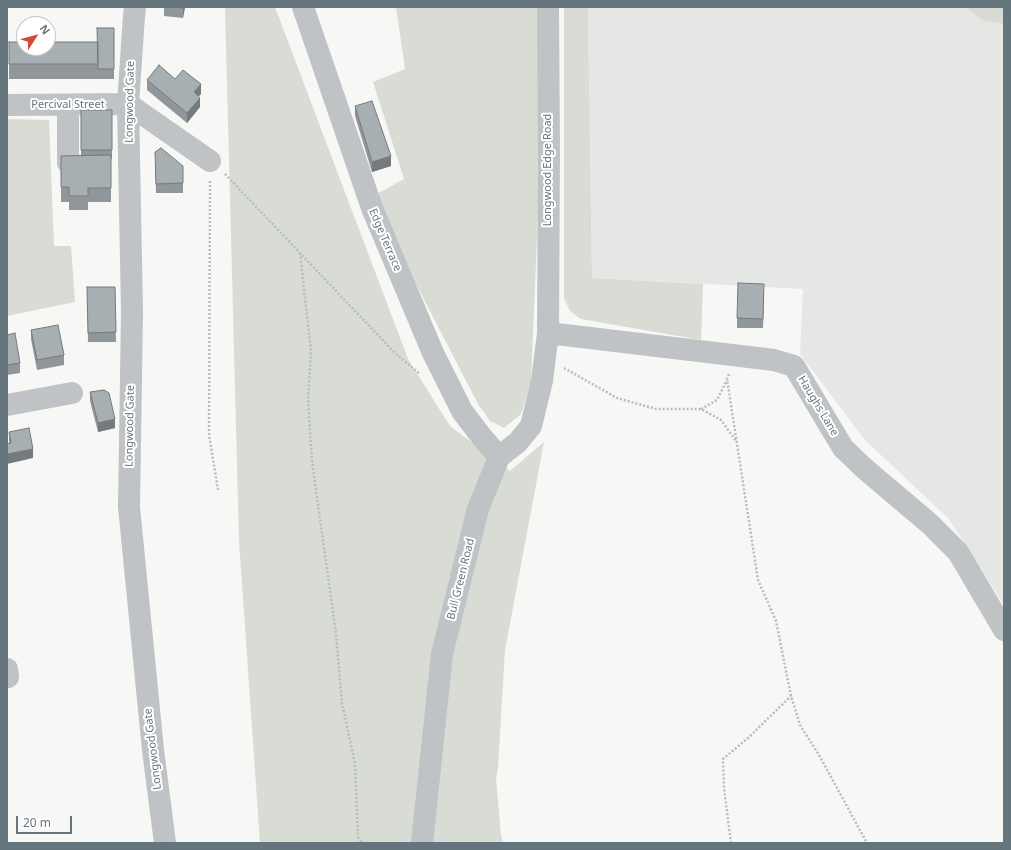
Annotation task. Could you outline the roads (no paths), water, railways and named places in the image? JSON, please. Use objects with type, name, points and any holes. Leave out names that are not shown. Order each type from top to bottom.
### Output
[{"type":"street","name":"Longwood Gate","points":[[135,7],[128,104],[132,312],[129,507],[153,750],[165,843]]},
{"type":"street","name":"Edge Terrace","points":[[303,7],[372,208],[433,353],[462,411],[480,436],[499,457]]},
{"type":"street","name":"Longwood Edge Road","points":[[548,7],[548,333]]},
{"type":"street","name":"Percival Street","points":[[7,105],[128,104]]},
{"type":"street","points":[[128,104],[210,161]]},
{"type":"street","points":[[68,105],[68,163]]},
{"type":"street","points":[[499,457],[518,442],[531,426],[542,381],[548,333]]},
{"type":"street","name":"Haughs Lane","points":[[548,333],[774,360],[794,366],[843,448],[865,469],[930,524],[958,552],[1004,630]]},
{"type":"street","points":[[7,405],[72,393]]},
{"type":"street","name":"Bull Green Road","points":[[422,843],[442,654],[478,510],[499,457]]}]
